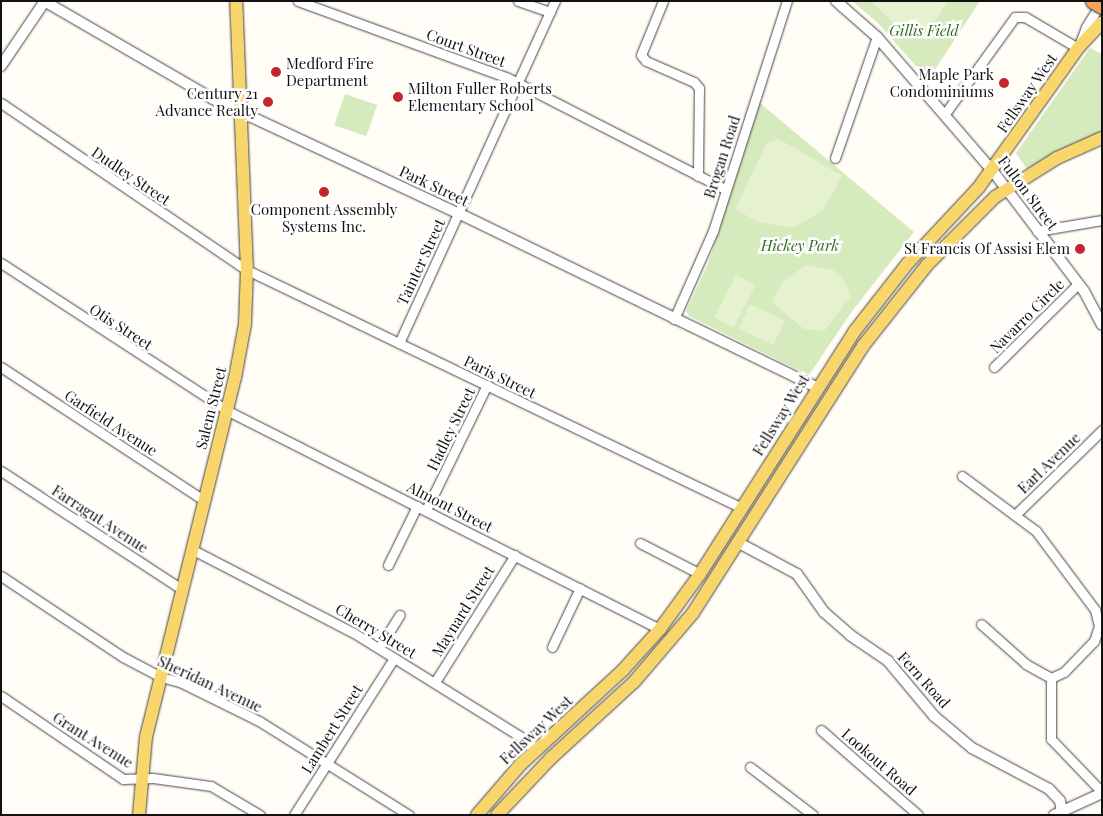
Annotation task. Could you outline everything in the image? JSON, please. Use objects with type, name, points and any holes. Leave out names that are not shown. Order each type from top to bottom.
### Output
[{"type":"highway","points":[[1093,1],[1102,6]]},
{"type":"main road","name":"Salem Street","points":[[139,815],[140,780],[161,678],[228,411],[244,333],[247,270],[236,1]]},
{"type":"main road","name":"Fellsway West","points":[[477,815],[535,751],[623,670],[660,629],[700,574],[817,387],[888,287],[992,170],[1078,48],[1102,22]]},
{"type":"main road","name":"Fellsway West","points":[[498,815],[551,758],[649,666],[693,613],[873,333],[959,231],[1006,189],[1057,158],[1102,138]]},
{"type":"street","name":"Park Street","points":[[44,1],[195,90],[458,213],[817,387]]},
{"type":"street","points":[[1,66],[44,1]]},
{"type":"street","name":"Court Street","points":[[298,1],[518,83],[725,189]]},
{"type":"street","points":[[518,1],[550,12]]},
{"type":"street","name":"Tainter Street","points":[[399,343],[555,1]]},
{"type":"street","points":[[663,1],[641,55],[646,62],[694,82],[699,88],[698,176]]},
{"type":"street","name":"Brogan Road","points":[[674,318],[702,258],[786,1]]},
{"type":"street","name":"Fulton Street","points":[[836,1],[877,37],[992,170],[1078,284],[1102,325]]},
{"type":"street","points":[[944,115],[1014,17],[1025,17],[1078,48],[1086,27],[1102,2]]},
{"type":"street","points":[[834,158],[877,37]]},
{"type":"street","name":"Dudley Street","points":[[1,104],[247,270]]},
{"type":"street","points":[[1037,231],[1102,220]]},
{"type":"street","name":"Otis Street","points":[[1,263],[228,411]]},
{"type":"street","name":"Paris Street","points":[[247,270],[742,508]]},
{"type":"street","name":"Navarro Circle","points":[[994,367],[1078,284]]},
{"type":"street","name":"Garfield Avenue","points":[[1,367],[205,501]]},
{"type":"street","name":"Hadley Street","points":[[426,510],[487,385]]},
{"type":"street","name":"Almont Street","points":[[228,411],[660,629]]},
{"type":"street","name":"Earl Avenue","points":[[1015,514],[1102,430]]},
{"type":"street","name":"Farragut Avenue","points":[[1,471],[183,590]]},
{"type":"street","points":[[962,476],[1036,531],[1098,614],[1099,626],[1094,641],[1064,672],[1051,678]]},
{"type":"street","points":[[388,565],[417,506]]},
{"type":"street","points":[[640,543],[700,574]]},
{"type":"street","name":"Fern Road","points":[[739,543],[797,574],[824,612],[850,635],[888,661],[931,713],[972,748],[1049,789],[1060,801],[1060,814]]},
{"type":"street","name":"Cherry Street","points":[[193,550],[315,611],[379,648],[523,738],[535,751]]},
{"type":"street","name":"Maynard Street","points":[[435,682],[515,555]]},
{"type":"street","name":"Sheridan Avenue","points":[[1,576],[123,657],[161,678],[180,682],[259,721],[409,815]]},
{"type":"street","points":[[552,647],[580,588]]},
{"type":"street","points":[[379,648],[400,615]]},
{"type":"street","points":[[980,624],[1026,664],[1051,678]]},
{"type":"street","name":"Lambert Street","points":[[294,815],[394,658]]},
{"type":"street","points":[[1051,678],[1051,739],[1102,793],[1060,814]]},
{"type":"street","name":"Grant Avenue","points":[[1,696],[123,779],[140,780],[153,778],[210,786],[260,815]]},
{"type":"street","name":"Lookout Road","points":[[821,730],[918,815]]},
{"type":"street","points":[[750,767],[814,815]]},
{"type":"green space","name":"Gillis Field","points":[[852,1],[980,1],[928,80],[878,23]]},
{"type":"green space","points":[[871,1],[947,1],[938,17],[918,36],[907,37]]},
{"type":"green space","points":[[1090,48],[1102,54],[1102,132],[1055,152],[1027,169],[1016,153]]},
{"type":"green space","points":[[345,94],[377,105],[366,136],[334,125]]},
{"type":"green space","name":"Hickey Park","points":[[760,103],[914,232],[850,314],[809,375],[689,316],[686,311],[708,264]]},
{"type":"green space","points":[[779,139],[842,176],[823,210],[793,228],[758,222],[735,209],[767,143]]},
{"type":"green space","points":[[806,265],[833,270],[843,278],[849,292],[850,298],[824,331],[804,329],[772,302],[782,282]]},
{"type":"green space","points":[[736,275],[756,285],[734,328],[714,318]]},
{"type":"green space","points":[[750,304],[785,321],[773,345],[738,328]]},
{"type":"place","name":"Medford Fire Department","points":[[276,72]]},
{"type":"place","name":"Maple Park Condominiums","points":[[1004,83]]},
{"type":"place","name":"Milton Fuller Roberts Elementary School","points":[[398,97]]},
{"type":"place","name":"Century 21 Advance Realty","points":[[268,102]]},
{"type":"place","name":"Component Assembly Systems Inc.","points":[[324,192]]},
{"type":"place","name":"St Francis Of Assisi Elem","points":[[1080,249]]}]
